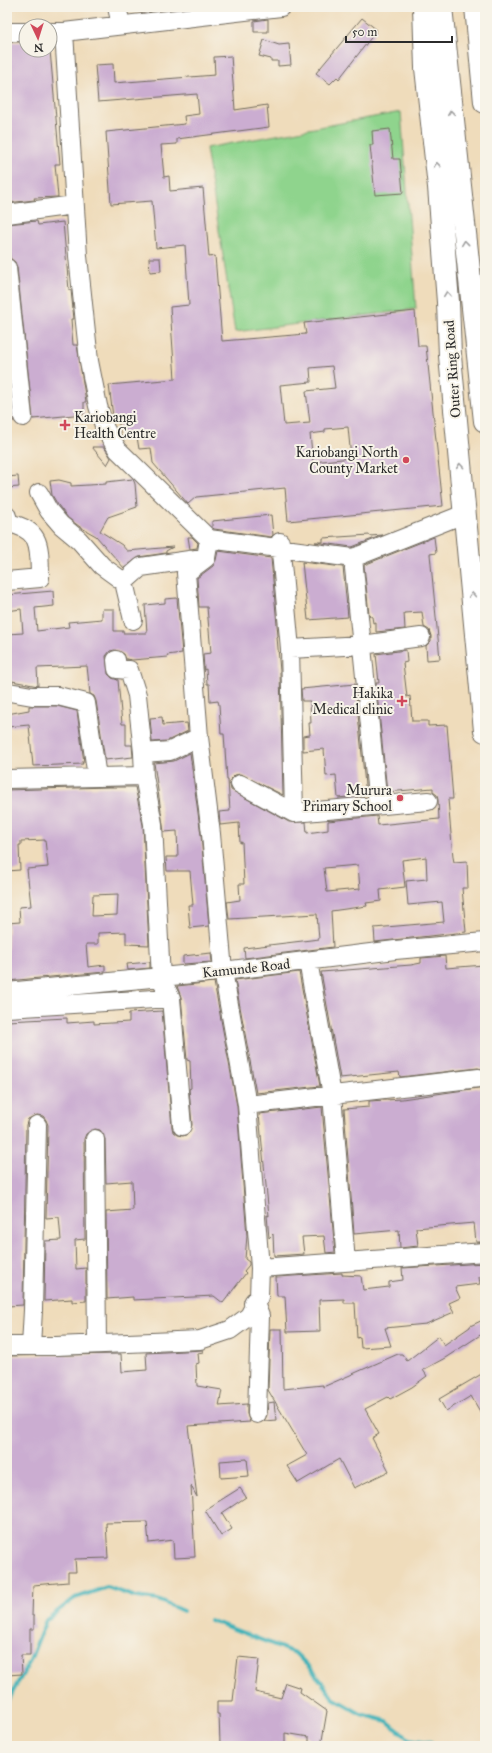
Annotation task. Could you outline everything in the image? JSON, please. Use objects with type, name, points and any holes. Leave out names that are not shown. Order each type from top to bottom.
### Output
[{"type":"main road","name":"Outer Ring Road","points":[[424,7],[426,68],[440,187],[450,356],[485,731]]},
{"type":"main road","name":"Outer Ring Road","points":[[441,7],[485,420]]},
{"type":"main road","points":[[476,7],[485,102]]},
{"type":"street","points":[[117,7],[121,25]]},
{"type":"street","points":[[58,32],[121,25],[209,11],[281,7]]},
{"type":"street","points":[[7,32],[18,32]]},
{"type":"street","points":[[58,42],[89,361],[98,406],[105,429],[118,450],[209,539],[352,558],[464,514]]},
{"type":"street","points":[[7,214],[74,205]]},
{"type":"street","points":[[7,268],[23,417]]},
{"type":"street","points":[[39,493],[49,511],[61,525],[80,540],[102,566],[124,582],[133,620]]},
{"type":"street","points":[[7,516],[8,524],[20,526],[33,533],[38,547],[40,578],[7,581]]},
{"type":"street","points":[[7,1346],[200,1340],[230,1330],[248,1316],[258,1297],[260,1268],[247,1105],[222,971],[211,834],[199,738],[186,573],[206,558],[209,539]]},
{"type":"street","points":[[280,542],[290,649],[294,813]]},
{"type":"street","points":[[124,582],[141,567],[206,558]]},
{"type":"street","points":[[352,558],[378,805]]},
{"type":"street","points":[[290,649],[362,645],[421,637]]},
{"type":"street","points":[[116,660],[118,669],[129,670],[136,695],[143,753],[144,776],[153,824],[161,979],[171,998],[182,1126]]},
{"type":"street","points":[[7,690],[9,692],[32,696],[58,696],[86,703],[97,777]]},
{"type":"street","points":[[143,753],[170,751],[199,738]]},
{"type":"street","points":[[7,779],[144,776]]},
{"type":"street","points":[[240,784],[294,813],[428,801]]},
{"type":"street","name":"Kamunde Road","points":[[7,992],[222,971],[485,942]]},
{"type":"street","points":[[308,961],[332,1095],[346,1262]]},
{"type":"street","points":[[7,1008],[171,998]]},
{"type":"street","points":[[247,1105],[479,1078]]},
{"type":"street","points":[[31,1346],[37,1125]]},
{"type":"street","points":[[95,1139],[97,1344]]},
{"type":"street","points":[[260,1268],[485,1252]]},
{"type":"street","points":[[248,1316],[254,1301],[260,1316],[257,1414]]},
{"type":"green space","points":[[401,112],[416,309],[235,332],[206,148]]},
{"type":"building","points":[[362,18],[377,30],[339,79],[337,77],[330,84],[316,73]]},
{"type":"building","points":[[268,19],[268,32],[254,32],[254,21]]},
{"type":"building","points":[[264,40],[279,45],[289,44],[291,65],[278,66],[278,61],[271,61],[271,59],[259,56]]},
{"type":"building","points":[[7,42],[18,42],[18,58],[51,58],[60,164],[55,164],[58,197],[34,198],[35,200],[7,203]]},
{"type":"building","points":[[231,56],[235,110],[267,105],[269,127],[177,139],[177,144],[161,145],[164,177],[169,176],[170,191],[203,188],[209,257],[215,256],[222,341],[306,334],[304,323],[415,311],[418,346],[426,346],[443,506],[288,521],[285,488],[196,497],[188,504],[153,463],[151,448],[139,449],[137,437],[124,439],[120,433],[119,424],[113,417],[109,385],[175,379],[170,307],[189,305],[185,245],[156,248],[152,201],[111,204],[106,132],[185,124],[184,116],[199,114],[197,94],[98,102],[95,65],[113,64],[114,83],[215,75],[214,57]],"holes":[[[332,366],[335,388],[306,391],[310,423],[284,425],[280,385],[311,382],[310,368]],[[348,427],[351,458],[313,462],[310,434],[325,432],[325,429]]]},
{"type":"building","points":[[390,129],[393,159],[400,159],[403,193],[375,195],[370,145],[373,145],[372,131]]},
{"type":"building","points":[[37,221],[38,225],[63,222],[69,290],[71,290],[74,319],[71,319],[73,345],[77,345],[85,395],[86,402],[84,402],[84,414],[33,419],[17,267],[15,262],[10,258],[7,224]]},
{"type":"building","points":[[149,258],[160,258],[161,271],[150,272]]},
{"type":"building","points":[[7,366],[14,421],[7,421]]},
{"type":"building","points":[[92,447],[104,447],[111,458],[107,465]]},
{"type":"building","points":[[18,476],[19,487],[7,488],[7,477]]},
{"type":"building","points":[[133,479],[135,484],[137,507],[108,517],[100,531],[122,545],[127,551],[173,547],[166,551],[166,553],[139,557],[124,568],[96,536],[68,518],[52,495],[50,481],[59,480],[71,483],[71,486],[106,484],[106,482]]},
{"type":"building","points":[[271,515],[273,535],[271,537],[214,529],[212,527],[212,521]]},
{"type":"building","points":[[383,535],[352,547],[315,542],[323,542],[323,538]]},
{"type":"building","points":[[188,537],[192,537],[198,543],[197,548],[190,549]]},
{"type":"building","points":[[434,537],[436,553],[430,554],[440,659],[427,660],[426,646],[431,641],[431,636],[429,630],[424,627],[422,612],[404,613],[405,629],[376,632],[376,622],[373,623],[372,617],[369,615],[364,565]]},
{"type":"building","points":[[218,551],[271,558],[278,636],[283,795],[240,774],[235,775],[231,779],[231,790],[289,822],[306,822],[307,833],[328,830],[328,821],[377,816],[378,825],[439,819],[438,800],[437,795],[433,792],[433,788],[387,792],[376,683],[379,683],[376,654],[406,650],[407,662],[403,663],[407,697],[410,696],[412,721],[428,721],[428,726],[447,725],[453,799],[448,799],[453,857],[454,862],[467,861],[468,888],[462,888],[466,932],[375,942],[374,928],[444,922],[442,902],[408,905],[406,881],[427,879],[426,857],[402,860],[405,887],[380,890],[381,901],[366,903],[367,906],[331,911],[333,947],[245,958],[244,948],[319,939],[317,914],[229,919],[227,902],[240,900],[239,884],[244,884],[242,842],[240,843],[239,823],[220,825],[219,812],[230,811],[224,734],[221,734],[218,701],[210,702],[209,684],[207,684],[206,669],[204,670],[203,654],[211,653],[207,607],[199,607],[197,578],[213,566]],"holes":[[[358,865],[360,889],[327,892],[324,868]]]},
{"type":"building","points":[[302,562],[343,567],[348,617],[308,620]]},
{"type":"building","points":[[53,591],[54,606],[35,608],[37,631],[69,627],[68,622],[102,619],[102,609],[114,609],[114,631],[123,631],[123,633],[147,633],[145,605],[165,603],[165,599],[177,598],[182,653],[167,655],[168,657],[132,660],[126,659],[124,654],[115,650],[110,651],[106,656],[108,674],[112,678],[118,680],[122,724],[126,724],[126,745],[132,745],[133,757],[105,760],[96,701],[94,696],[90,694],[87,666],[37,668],[38,686],[7,680],[7,634],[23,633],[21,609],[7,611],[7,595]]},
{"type":"building","points":[[355,684],[366,795],[338,798],[336,775],[326,776],[324,749],[303,751],[303,736],[310,735],[309,723],[311,723],[310,701],[302,701],[301,689]]},
{"type":"building","points":[[29,706],[57,706],[77,711],[84,762],[82,762],[83,764],[33,766],[29,725],[7,727],[7,714],[29,710]]},
{"type":"building","points":[[162,717],[163,725],[187,723],[188,731],[167,741],[152,742],[150,718]]},
{"type":"building","points":[[190,753],[201,835],[209,926],[190,928],[188,905],[193,905],[190,871],[167,871],[166,857],[178,857],[177,831],[164,832],[154,763],[174,761]]},
{"type":"building","points":[[135,787],[143,825],[149,945],[126,944],[126,932],[98,933],[98,944],[86,944],[88,967],[105,965],[105,972],[7,981],[8,923],[20,922],[19,907],[31,906],[27,869],[48,867],[45,840],[21,841],[21,845],[19,845],[20,870],[7,871],[7,790]],"holes":[[[118,894],[117,915],[92,916],[93,895]]]},
{"type":"building","points":[[211,953],[212,962],[183,964],[183,956]]},
{"type":"building","points":[[445,956],[446,968],[484,965],[485,977],[482,977],[485,1007],[485,1070],[478,1068],[400,1077],[399,1072],[340,1078],[321,972],[411,965],[421,963],[421,958]]},
{"type":"building","points":[[150,962],[150,968],[128,970],[127,964]]},
{"type":"building","points":[[299,972],[320,1086],[256,1093],[235,980]]},
{"type":"building","points":[[214,982],[237,1106],[247,1236],[245,1259],[249,1262],[249,1265],[244,1271],[246,1273],[223,1303],[214,1296],[133,1300],[133,1297],[107,1299],[106,1212],[133,1210],[132,1181],[106,1183],[105,1139],[100,1130],[95,1129],[86,1134],[84,1139],[85,1239],[75,1240],[76,1269],[86,1268],[86,1301],[72,1302],[72,1299],[44,1301],[45,1241],[61,1240],[59,1217],[46,1218],[48,1125],[43,1116],[37,1115],[28,1119],[26,1125],[23,1305],[8,1306],[7,1021],[67,1018],[67,1023],[94,1021],[94,1024],[129,1022],[129,1013],[162,1011],[172,1127],[173,1132],[177,1135],[183,1136],[188,1134],[192,1125],[189,1089],[191,1088],[190,1061],[187,1060],[181,997],[177,986]]},
{"type":"building","points":[[485,1087],[485,1242],[476,1242],[474,1223],[416,1228],[418,1246],[400,1248],[399,1230],[354,1234],[344,1109],[369,1107],[369,1101],[402,1099]]},
{"type":"building","points":[[322,1107],[335,1252],[326,1253],[324,1236],[302,1237],[304,1254],[274,1256],[273,1234],[269,1238],[267,1215],[269,1216],[259,1114]]},
{"type":"building","points":[[485,1263],[485,1276],[479,1277],[480,1284],[455,1287],[460,1298],[449,1303],[454,1312],[426,1324],[385,1328],[391,1346],[361,1348],[360,1337],[357,1338],[355,1303],[344,1303],[344,1299],[319,1300],[320,1331],[287,1332],[285,1296],[277,1296],[276,1277],[342,1273],[342,1275],[361,1276],[363,1290],[389,1287],[389,1282],[403,1280],[402,1268]]},
{"type":"building","points":[[485,1319],[485,1332],[445,1358],[423,1370],[427,1376],[412,1387],[390,1399],[388,1397],[365,1409],[379,1434],[372,1438],[389,1471],[354,1488],[339,1459],[298,1483],[287,1466],[307,1455],[268,1390],[270,1329],[282,1329],[283,1389],[323,1385],[323,1387],[398,1354],[402,1354],[407,1361],[439,1336],[444,1345],[470,1326]]},
{"type":"building","points":[[203,1350],[203,1352],[198,1353],[199,1363],[196,1364],[197,1386],[222,1390],[219,1406],[247,1404],[247,1414],[250,1422],[188,1426],[197,1497],[191,1486],[195,1557],[174,1558],[173,1540],[149,1543],[147,1522],[106,1523],[108,1558],[75,1559],[76,1572],[68,1572],[68,1582],[33,1585],[32,1616],[34,1616],[34,1629],[30,1629],[30,1655],[21,1655],[22,1674],[7,1675],[7,1558],[10,1558],[7,1529],[7,1516],[9,1516],[7,1496],[7,1356],[121,1354],[122,1372],[147,1370],[146,1353]]},
{"type":"building","points":[[485,1372],[485,1420],[471,1396],[446,1411],[439,1399]]},
{"type":"building","points":[[274,1402],[276,1420],[264,1421],[267,1415],[268,1403]]},
{"type":"building","points":[[247,1459],[249,1476],[221,1478],[220,1461]]},
{"type":"building","points":[[240,1488],[246,1497],[222,1513],[232,1529],[221,1536],[205,1510]]},
{"type":"building","points":[[238,1657],[259,1659],[255,1692],[281,1698],[286,1683],[301,1688],[300,1692],[327,1711],[321,1746],[309,1746],[309,1737],[285,1733],[285,1744],[220,1744],[217,1701],[233,1701]]},
{"type":"waterway","points":[[7,1702],[29,1663],[46,1620],[75,1598],[107,1587],[136,1597],[158,1600],[183,1611]]},
{"type":"waterway","points":[[210,1620],[295,1653],[315,1673],[333,1698],[361,1714],[387,1721],[409,1739],[431,1742],[432,1746]]},
{"type":"place","name":"Kariobangi Health Centre","points":[[65,425]]},
{"type":"place","name":"Kariobangi North County Market","points":[[406,460]]},
{"type":"place","name":"Hakika Medical clinic","points":[[402,701]]},
{"type":"place","name":"Murura Primary School","points":[[400,798]]}]
